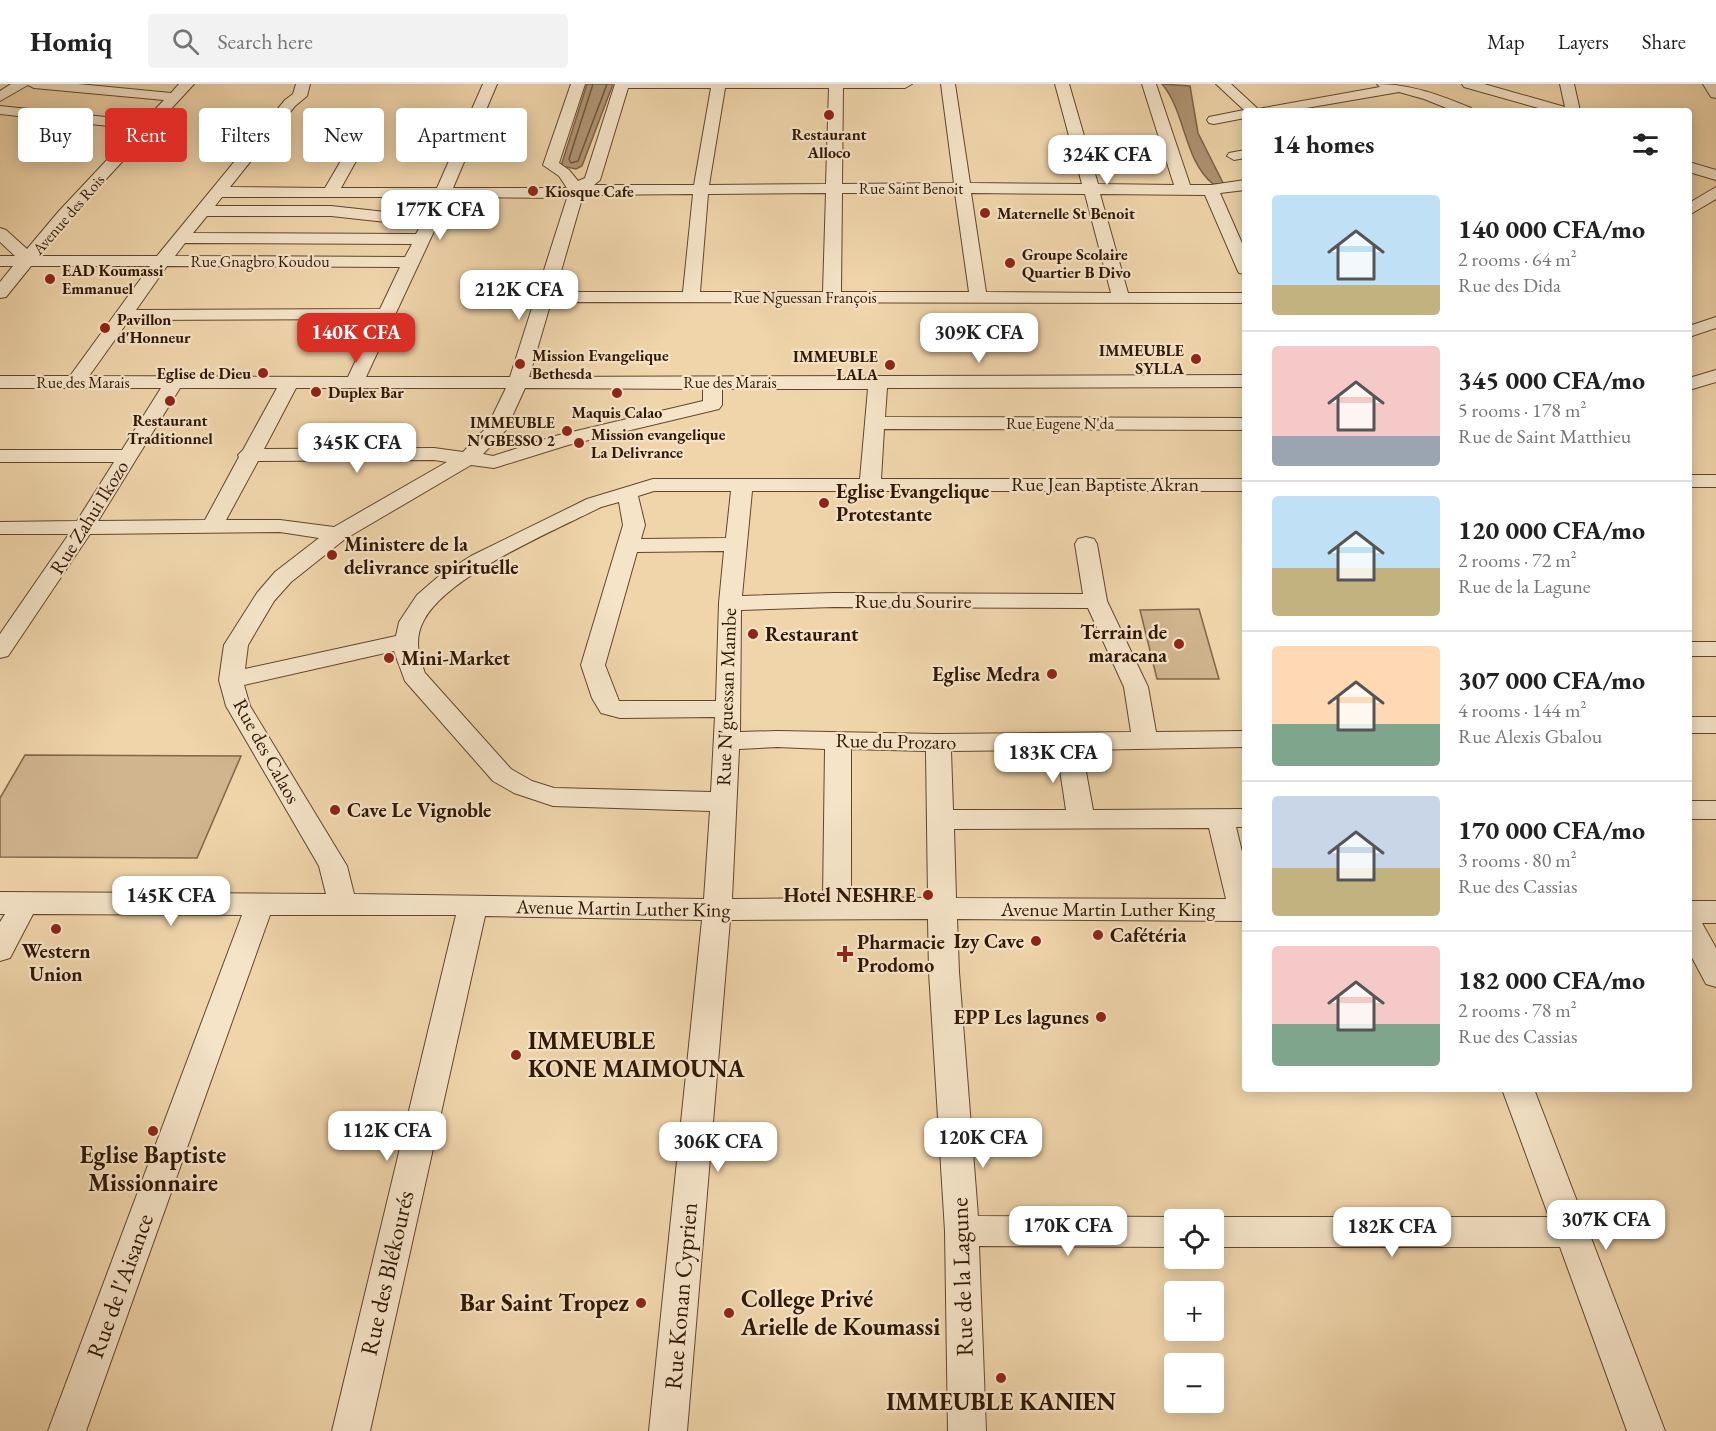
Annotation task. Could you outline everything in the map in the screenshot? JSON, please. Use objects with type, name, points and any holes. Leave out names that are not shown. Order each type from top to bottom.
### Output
[{"type":"street","points":[[0,97],[21,84]]},
{"type":"street","points":[[33,84],[173,97]]},
{"type":"street","name":"Avenue des Rois","points":[[163,108],[187,84]]},
{"type":"street","points":[[76,382],[162,261],[290,103],[300,96],[303,84]]},
{"type":"street","points":[[354,382],[433,218],[444,193],[446,181],[490,84]]},
{"type":"street","points":[[578,84],[551,165],[564,173],[577,190],[592,180],[622,84],[905,84]]},
{"type":"street","points":[[691,297],[701,189],[719,84]]},
{"type":"street","points":[[832,297],[836,84]]},
{"type":"street","points":[[948,84],[978,297]]},
{"type":"street","points":[[1062,84],[1121,297]]},
{"type":"street","points":[[1149,84],[1183,189]]},
{"type":"street","points":[[1223,84],[1250,108]]},
{"type":"street","points":[[1384,84],[1399,88],[1426,90],[1455,108]]},
{"type":"street","points":[[1469,84],[1554,108]]},
{"type":"street","points":[[1568,84],[1572,108]]},
{"type":"street","points":[[1710,84],[1716,94]]},
{"type":"street","points":[[1281,108],[1399,88]]},
{"type":"street","points":[[1299,90],[1314,102]]},
{"type":"street","points":[[0,110],[105,122]]},
{"type":"street","points":[[1214,120],[1242,115]]},
{"type":"street","name":"Avenue des Rois","points":[[0,293],[65,214],[113,162]]},
{"type":"street","points":[[330,192],[347,162]]},
{"type":"street","points":[[1692,168],[1716,175]]},
{"type":"street","name":"Rue Saint Benoit","points":[[218,192],[562,194],[577,190],[834,188],[1211,190],[1242,185]]},
{"type":"street","name":"Rue des Calaos","points":[[342,904],[333,866],[238,706],[231,680],[236,645],[265,598],[301,561],[337,534],[467,459],[496,430],[518,383],[577,190]]},
{"type":"street","points":[[1211,190],[1241,249]]},
{"type":"street","points":[[1692,208],[1716,192]]},
{"type":"street","points":[[202,212],[331,211],[395,218],[433,218]]},
{"type":"street","points":[[0,233],[26,256],[27,261]]},
{"type":"street","points":[[181,238],[423,238]]},
{"type":"street","name":"Rue Gnagbro Koudou","points":[[0,261],[411,262]]},
{"type":"street","name":"Rue Nguessan François","points":[[546,297],[1242,298]]},
{"type":"street","points":[[124,315],[386,314]]},
{"type":"street","points":[[1692,331],[1716,322]]},
{"type":"street","points":[[1692,383],[1716,376]]},
{"type":"street","name":"Rue Zahui Ikozo","points":[[0,651],[11,622],[85,528],[175,381]]},
{"type":"street","name":"Rue des Marais","points":[[0,382],[1242,381]]},
{"type":"street","points":[[212,527],[248,455],[290,382]]},
{"type":"street","points":[[248,455],[434,454],[494,462],[562,440],[712,405],[713,382]]},
{"type":"street","points":[[870,483],[878,383]]},
{"type":"street","name":"Rue Eugene N'da","points":[[876,423],[1242,424]]},
{"type":"street","points":[[0,456],[127,456]]},
{"type":"street","name":"Rue Jean Baptiste Akran","points":[[406,641],[411,622],[425,600],[447,581],[479,561],[594,503],[653,485],[870,483],[1242,485]]},
{"type":"street","name":"Rue N'guessan Mambe","points":[[717,910],[727,741],[730,603],[741,484]]},
{"type":"street","points":[[627,492],[634,525],[593,665],[604,698],[610,707],[620,710],[726,709]]},
{"type":"street","points":[[0,528],[280,526],[337,534]]},
{"type":"street","points":[[627,546],[735,544]]},
{"type":"street","points":[[1086,544],[1096,601],[1137,687],[1145,741]]},
{"type":"street","name":"Rue du Sourire","points":[[730,603],[833,600],[1096,601]]},
{"type":"street","points":[[231,680],[406,641],[406,655],[414,676],[502,775],[523,787],[553,797],[722,802]]},
{"type":"street","points":[[1692,649],[1716,649]]},
{"type":"street","points":[[1692,725],[1716,726]]},
{"type":"street","name":"Rue du Prozaro","points":[[727,741],[838,740],[938,743],[1242,739]]},
{"type":"street","points":[[837,908],[838,740]]},
{"type":"street","points":[[1068,741],[1081,819]]},
{"type":"street","name":"Rue de la Lagune","points":[[938,743],[944,972],[962,1231],[967,1431]]},
{"type":"street","points":[[1692,810],[1716,810]]},
{"type":"street","points":[[939,820],[1232,818],[1242,895]]},
{"type":"street","points":[[0,950],[12,903]]},
{"type":"street","name":"Avenue Martin Luther King","points":[[12,903],[473,905],[717,910],[837,908],[1242,910]]},
{"type":"street","name":"Rue de l'Aisance","points":[[67,1431],[260,904]]},
{"type":"street","name":"Rue des Blékourés","points":[[351,1431],[473,905]]},
{"type":"street","name":"Rue Konan Cyprien","points":[[668,1431],[717,910]]},
{"type":"street","points":[[1692,912],[1716,912]]},
{"type":"street","points":[[1692,930],[1716,976]]},
{"type":"street","points":[[1519,1092],[1646,1431]]},
{"type":"street","points":[[962,1231],[1164,1232]]},
{"type":"street","points":[[1224,1232],[1571,1232]]},
{"type":"shaded area","name":"Terrain de maracana","points":[[1199,609],[1219,679],[1157,679],[1140,610]]},
{"type":"shaded area","points":[[25,755],[241,756],[197,858],[0,857],[0,798]]},
{"type":"water","points":[[587,84],[613,84],[582,166],[576,169],[561,166]]},
{"type":"water","points":[[1162,84],[1190,86],[1198,133],[1224,185],[1213,184],[1203,174],[1190,149],[1176,108]]},
{"type":"place","name":"Restaurant Alloco","points":[[829,115]]},
{"type":"place","name":"Kiosque Cafe","points":[[533,191]]},
{"type":"place","name":"Maternelle St Benoit","points":[[985,213]]},
{"type":"place","name":"Groupe Scolaire Quartier B Divo","points":[[1010,263]]},
{"type":"place","name":"EAD Koumassi Emmanuel","points":[[50,279]]},
{"type":"place","name":"Pavillon d'Honneur","points":[[105,328]]},
{"type":"place","name":"IMMEUBLE SYLLA","points":[[1196,359]]},
{"type":"place","name":"Mission Evangelique Bethesda","points":[[520,364]]},
{"type":"place","name":"IMMEUBLE LALA","points":[[890,365]]},
{"type":"place","name":"Eglise de Dieu","points":[[263,373]]},
{"type":"place","name":"Duplex Bar","points":[[316,392]]},
{"type":"place","name":"Maquis Calao","points":[[617,393]]},
{"type":"place","name":"Restaurant Traditionnel","points":[[170,401]]},
{"type":"place","name":"IMMEUBLE N'GBESSO 2","points":[[567,431]]},
{"type":"place","name":"Mission evangelique La Delivrance","points":[[579,443]]},
{"type":"place","name":"Eglise Evangelique Protestante","points":[[824,503]]},
{"type":"place","name":"Ministere de la delivrance spirituelle","points":[[332,555]]},
{"type":"place","name":"Restaurant","points":[[753,634]]},
{"type":"place","name":"Terrain de maracana","points":[[1179,644]]},
{"type":"place","name":"Mini-Market","points":[[389,658]]},
{"type":"place","name":"Eglise Medra","points":[[1052,674]]},
{"type":"place","name":"Cave Le Vignoble","points":[[335,810]]},
{"type":"place","name":"Hotel NESHRE","points":[[928,895]]},
{"type":"place","name":"Western Union","points":[[56,929]]},
{"type":"place","name":"Cafétéria","points":[[1098,935]]},
{"type":"place","name":"Izy Cave","points":[[1036,941]]},
{"type":"place","name":"Pharmacie Prodomo","points":[[845,954]]},
{"type":"place","name":"EPP Les lagunes","points":[[1101,1017]]},
{"type":"place","name":"IMMEUBLE KONE MAIMOUNA","points":[[516,1055]]},
{"type":"place","name":"Eglise Baptiste Missionnaire","points":[[153,1131]]},
{"type":"place","name":"Bar Saint Tropez","points":[[641,1303]]},
{"type":"place","name":"College Privé Arielle de Koumassi","points":[[729,1313]]},
{"type":"place","name":"IMMEUBLE KANIEN","points":[[1001,1378]]}]
